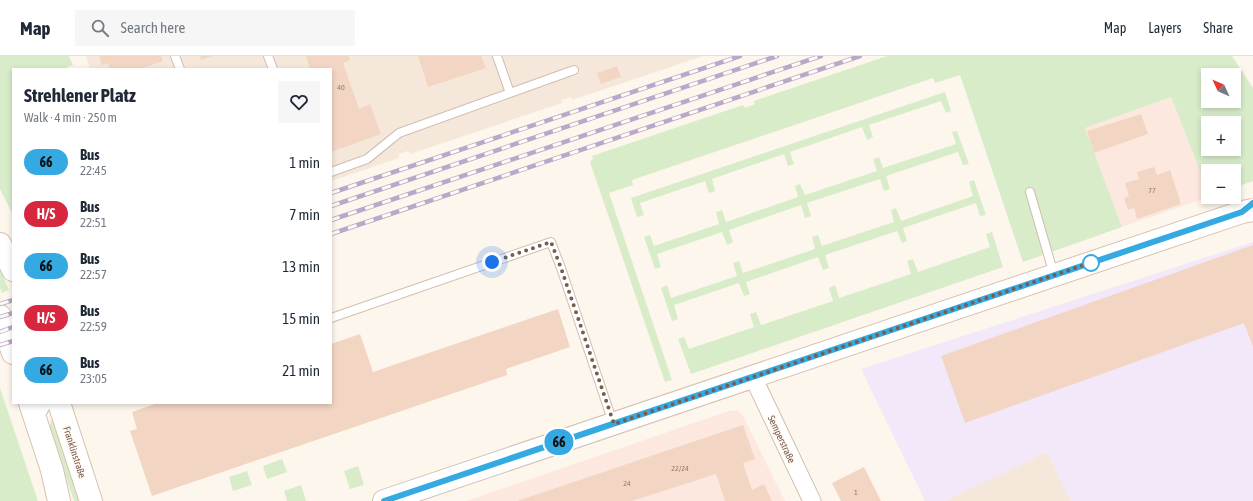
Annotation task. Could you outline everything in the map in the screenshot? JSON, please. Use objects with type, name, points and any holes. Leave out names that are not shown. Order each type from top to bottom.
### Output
[{"type":"main road","points":[[384,501],[1249,208]]},
{"type":"main road","points":[[0,244],[12,268]]},
{"type":"main road","points":[[0,316],[12,350]]},
{"type":"main road","name":"Franklinstraße","points":[[59,404],[91,501]]},
{"type":"main road","points":[[33,412],[52,470],[59,501]]},
{"type":"street","name":"Semperstraße","points":[[753,377],[812,501]]},
{"type":"lane","points":[[175,56],[180,68]]},
{"type":"lane","points":[[268,56],[273,68]]},
{"type":"lane","points":[[497,56],[510,93]]},
{"type":"lane","points":[[332,172],[367,159],[399,133],[574,70]]},
{"type":"lane","points":[[1030,192],[1054,275]]},
{"type":"lane","points":[[332,318],[551,242],[614,424]]},
{"type":"lane","points":[[33,412],[46,404]]},
{"type":"shaded area","points":[[86,56],[703,56],[572,100],[571,97],[561,100],[562,103],[410,154],[408,151],[399,154],[399,158],[332,181],[332,68],[90,68]]},
{"type":"shaded area","points":[[1171,97],[1201,173],[1201,200],[1122,227],[1085,128]]},
{"type":"shaded area","points":[[1253,242],[1253,501],[1071,501],[1047,452],[945,501],[925,501],[861,369]]},
{"type":"shaded area","points":[[738,410],[744,418],[785,501],[466,501],[729,411]]},
{"type":"shaded area","points":[[1047,452],[1071,501],[945,501],[955,496]]},
{"type":"green space","points":[[0,56],[69,56],[73,65],[68,68],[12,68],[12,213],[0,189]]},
{"type":"green space","points":[[887,56],[1232,56],[1240,68],[1201,68],[1201,108],[1241,108],[1241,70],[1253,88],[1253,181],[1241,185],[1241,164],[1201,164],[1201,173],[1171,97],[1085,128],[1122,227],[1023,262],[960,75],[935,83],[933,78],[632,180],[633,185],[609,193],[672,380],[665,382],[590,162],[593,159],[592,156],[743,105],[745,108],[755,104],[754,101]]},
{"type":"green space","points":[[945,92],[951,111],[946,113],[941,101],[869,125],[873,137],[867,140],[862,127],[790,152],[794,164],[788,166],[784,154],[712,179],[715,191],[709,193],[705,181],[640,203],[644,215],[637,217],[631,198]]},
{"type":"green space","points":[[957,131],[969,164],[963,165],[958,152],[886,176],[890,189],[884,191],[880,179],[807,203],[811,216],[805,218],[801,205],[729,230],[733,242],[727,245],[722,232],[657,254],[661,267],[655,269],[644,237],[650,235],[654,246],[719,224],[716,212],[722,210],[726,222],[798,197],[795,186],[800,184],[805,195],[877,171],[873,159],[879,157],[883,168],[956,144],[952,132]]},
{"type":"green space","points":[[974,180],[986,215],[980,216],[976,203],[903,228],[907,241],[902,243],[897,231],[825,255],[829,268],[823,270],[818,257],[746,282],[750,294],[744,296],[739,283],[674,305],[678,319],[672,321],[661,288],[667,285],[671,298],[737,276],[733,263],[739,261],[743,273],[815,249],[812,237],[818,235],[822,246],[894,222],[891,210],[896,208],[901,221],[973,196],[969,182]]},
{"type":"green space","points":[[992,232],[1003,267],[691,374],[678,339],[684,337],[689,349],[754,327],[750,314],[756,312],[761,325],[833,301],[829,288],[835,285],[839,298],[911,274],[907,261],[913,259],[918,272],[990,247],[986,234]]},
{"type":"green space","points":[[0,268],[9,290],[2,293],[0,288]]},
{"type":"green space","points":[[0,388],[38,501],[0,501]]},
{"type":"green space","points":[[52,418],[81,501],[74,501],[49,428]]},
{"type":"green space","points":[[282,459],[287,472],[267,479],[263,466]]},
{"type":"green space","points":[[358,466],[364,485],[350,489],[344,471]]},
{"type":"green space","points":[[247,471],[252,485],[233,491],[229,477]]},
{"type":"green space","points":[[301,485],[306,501],[287,501],[284,491]]},
{"type":"building","points":[[99,56],[161,56],[163,61],[143,68],[110,68],[108,63],[102,65]]},
{"type":"building","points":[[200,56],[213,56],[201,60]]},
{"type":"building","points":[[306,56],[349,56],[350,60],[343,63],[359,109],[370,104],[381,134],[332,152],[332,68],[310,68]]},
{"type":"building","points":[[418,56],[481,56],[486,68],[428,87]]},
{"type":"building","points":[[617,66],[621,77],[601,84],[597,73]]},
{"type":"building","points":[[1141,114],[1148,134],[1094,153],[1087,131]]},
{"type":"building","points":[[1154,167],[1157,175],[1170,170],[1181,204],[1137,219],[1134,208],[1128,210],[1124,198],[1129,196],[1125,183],[1139,179],[1137,172]]},
{"type":"building","points":[[1253,245],[1253,347],[1244,323],[965,423],[941,356]]},
{"type":"building","points":[[558,309],[570,347],[506,369],[507,375],[152,496],[130,431],[137,429],[132,412],[155,404],[332,404],[332,344],[360,334],[373,372]]},
{"type":"building","points":[[743,425],[755,459],[743,463],[752,490],[764,484],[772,501],[725,501],[716,474],[632,501],[517,501]]},
{"type":"building","points":[[864,467],[881,501],[841,501],[832,483]]},
{"type":"railway","points":[[332,193],[740,56]]},
{"type":"railway","points":[[332,206],[777,56]]},
{"type":"railway","points":[[332,220],[821,56]]},
{"type":"railway","points":[[332,234],[860,56]]},
{"type":"railway","points":[[0,304],[12,300]]},
{"type":"railway","points":[[0,317],[12,313]]},
{"type":"railway","points":[[0,332],[12,327]]},
{"type":"railway","points":[[0,345],[12,341]]},
{"type":"bus line","name":"66","points":[[384,501],[1242,212],[1253,203]]},
{"type":"route","points":[[492,262],[551,242],[614,424],[1093,262],[1091,263]]}]
